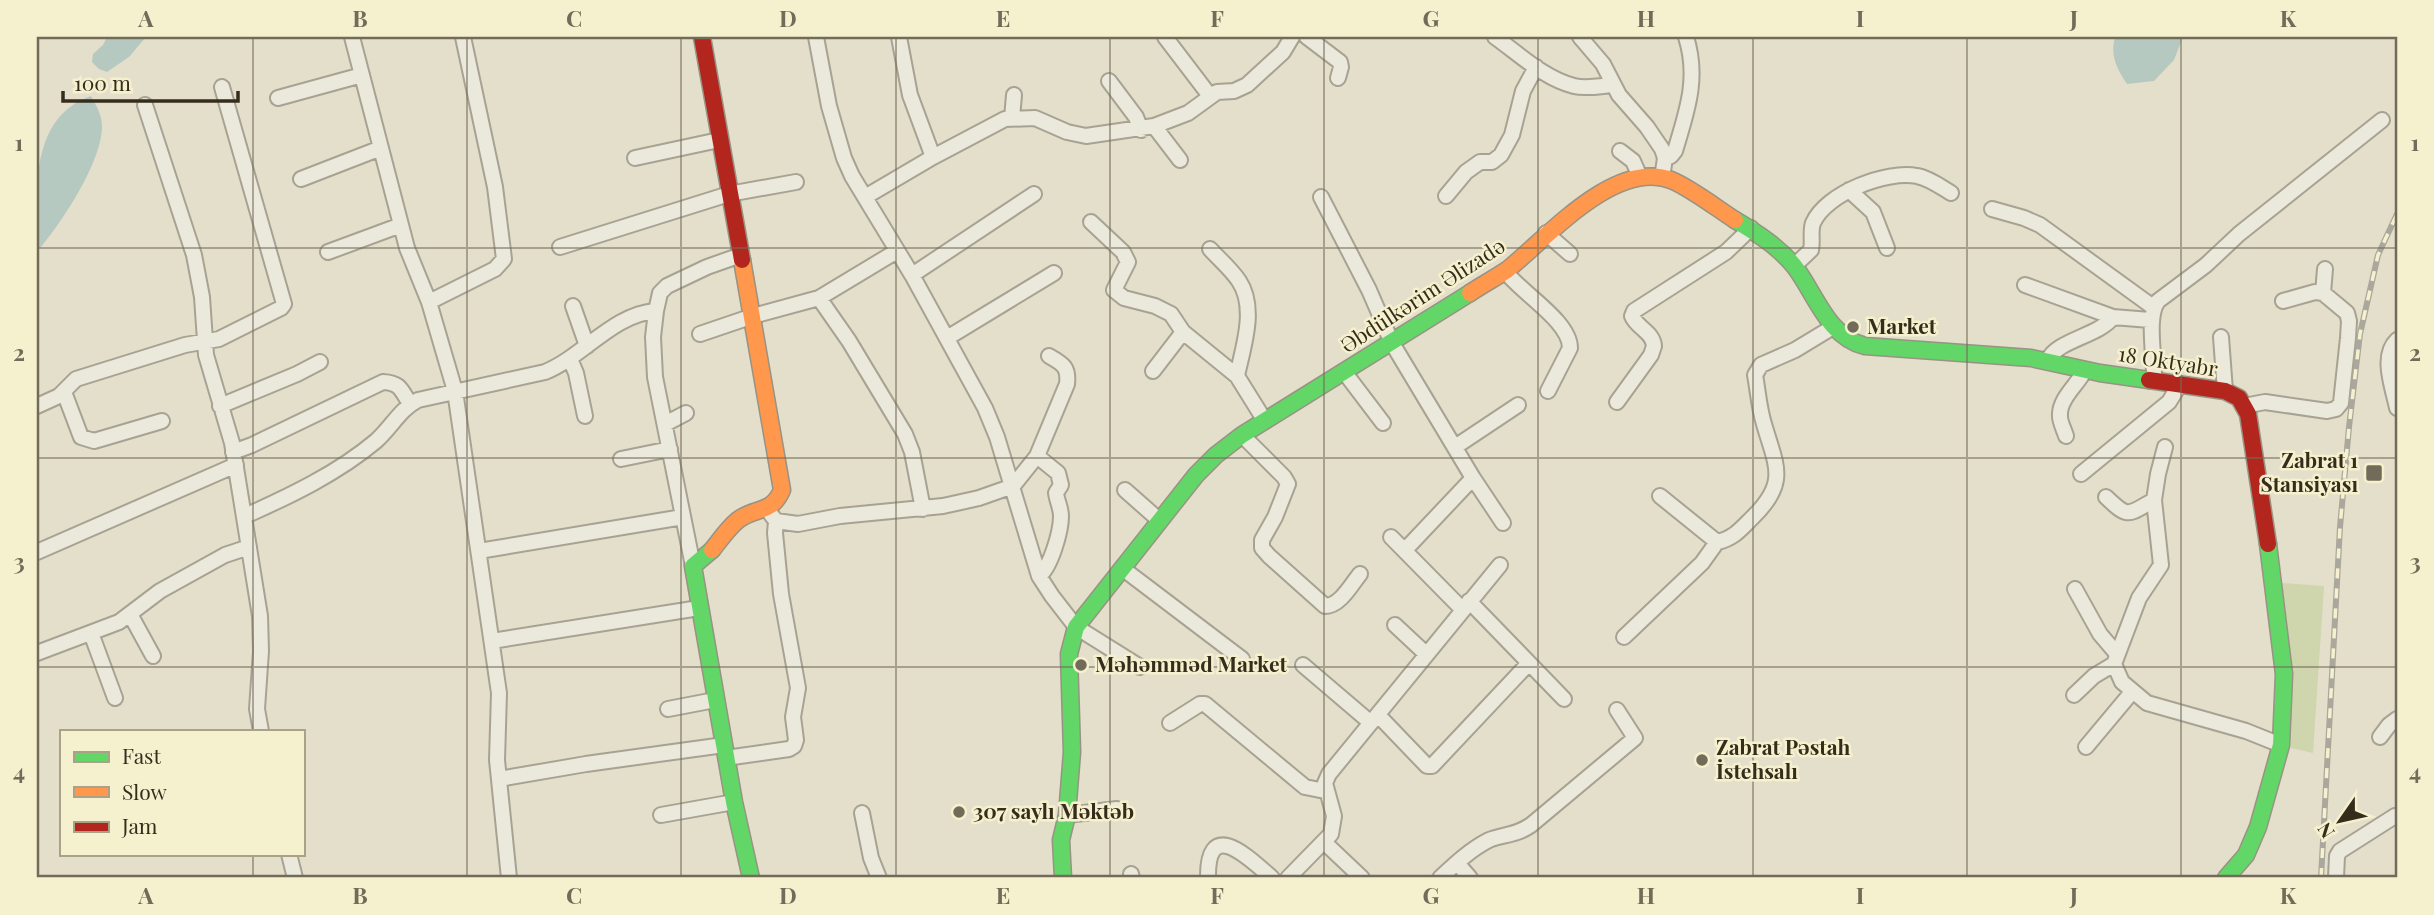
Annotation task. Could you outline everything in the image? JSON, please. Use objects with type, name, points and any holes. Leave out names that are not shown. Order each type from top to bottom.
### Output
[{"type":"street","points":[[352,37],[407,248],[429,302],[455,391],[499,693],[496,738],[509,878]]},
{"type":"street","points":[[429,302],[495,269],[504,259],[495,187],[463,37]]},
{"type":"street","points":[[499,779],[586,764],[725,751],[789,749],[794,746],[796,740],[793,717],[797,688],[772,515],[782,490],[702,37]]},
{"type":"street","points":[[816,37],[835,134],[852,176],[912,275],[985,408],[1013,486],[1040,576],[1076,627],[1140,667]]},
{"type":"street","points":[[899,37],[910,95],[933,157]]},
{"type":"street","points":[[1165,37],[1210,96]]},
{"type":"street","points":[[864,197],[996,122],[1012,118],[1035,118],[1076,135],[1148,128],[1188,113],[1210,96],[1247,85],[1283,52],[1292,37]]},
{"type":"street","points":[[1307,37],[1340,62],[1342,66],[1338,78]]},
{"type":"street","points":[[1495,37],[1536,67],[1574,86],[1613,85]]},
{"type":"street","points":[[1580,37],[1604,64],[1613,85],[1656,139],[1665,158],[1662,178]]},
{"type":"street","points":[[1665,158],[1675,151],[1693,81],[1686,37]]},
{"type":"street","points":[[1446,197],[1466,172],[1480,162],[1492,162],[1501,155],[1512,135],[1523,91],[1536,67]]},
{"type":"street","points":[[278,98],[362,75]]},
{"type":"street","points":[[1109,81],[1136,117],[1180,160]]},
{"type":"street","points":[[37,406],[64,392],[76,379],[171,349],[232,334],[281,309],[284,304],[222,87]]},
{"type":"street","points":[[1012,118],[1014,95]]},
{"type":"street","points":[[145,105],[194,255],[205,324],[203,342],[235,458],[260,615],[261,651],[257,709],[261,730]]},
{"type":"street","points":[[2154,380],[2152,314],[2163,296],[2206,265],[2239,234],[2382,120]]},
{"type":"street","points":[[635,158],[719,140]]},
{"type":"street","points":[[301,179],[381,148]]},
{"type":"street","points":[[1620,150],[1633,161],[1640,177]]},
{"type":"street","points":[[1794,266],[1811,250],[1814,221],[1849,190],[1876,179],[1910,175],[1921,176],[1951,193]]},
{"type":"street","name":"Əbdülkərim Əlizadə","points":[[1063,878],[1060,840],[1067,815],[1072,742],[1069,654],[1076,627],[1159,520],[1205,466],[1242,435],[1505,271],[1579,206],[1619,184],[1640,177],[1662,178]]},
{"type":"street","name":"18 Oktyabr","points":[[1662,178],[1751,228],[1778,249],[1794,266],[1833,327],[1852,343],[2048,360],[2085,370],[2225,391],[2239,398],[2244,406]]},
{"type":"street","points":[[560,247],[729,194],[796,182]]},
{"type":"street","points":[[1849,190],[1873,212],[1887,248]]},
{"type":"street","points":[[912,275],[1034,194]]},
{"type":"street","points":[[1321,197],[1365,280],[1392,343],[1503,523]]},
{"type":"street","points":[[1992,209],[2040,225],[2152,314]]},
{"type":"street","points":[[1091,222],[1123,252],[1128,262],[1114,290],[1124,298],[1155,306],[1171,314],[1183,332],[1237,376],[1265,421]]},
{"type":"street","points":[[328,252],[401,225]]},
{"type":"street","points":[[1617,402],[1651,355],[1654,346],[1651,337],[1634,321],[1634,312],[1726,252],[1751,228]]},
{"type":"street","points":[[1546,233],[1570,254]]},
{"type":"street","points":[[1210,249],[1238,279],[1246,294],[1248,309],[1245,339],[1237,376]]},
{"type":"street","points":[[700,334],[819,298],[897,251]]},
{"type":"street","points":[[741,255],[667,286],[660,293],[653,337],[654,377],[693,566],[715,700],[751,878]]},
{"type":"street","points":[[2323,293],[2325,269]]},
{"type":"street","points":[[1505,271],[1552,315],[1570,342],[1570,348],[1548,391]]},
{"type":"street","points":[[947,338],[1054,273]]},
{"type":"street","points":[[2025,285],[2113,317],[2152,314]]},
{"type":"street","points":[[2226,878],[2246,855],[2269,793],[2281,745],[2284,674],[2274,583],[2244,406],[2265,402],[2327,411],[2339,407],[2349,321],[2344,310],[2323,293],[2315,292],[2283,301]]},
{"type":"street","points":[[819,298],[849,341],[905,434],[912,452],[923,509]]},
{"type":"street","points":[[573,306],[587,346]]},
{"type":"street","points":[[245,516],[313,483],[352,459],[376,441],[410,404],[424,398],[545,372],[570,359],[622,322],[656,311]]},
{"type":"street","points":[[2048,360],[2055,351],[2113,317]]},
{"type":"street","points":[[1624,637],[1702,563],[1717,542],[1730,539],[1765,504],[1778,476],[1775,457],[1763,422],[1755,375],[1757,370],[1770,361],[1795,351],[1833,327]]},
{"type":"street","points":[[1153,371],[1183,332]]},
{"type":"street","points":[[2221,337],[2225,391]]},
{"type":"street","points":[[2397,340],[2389,352],[2388,366],[2397,408]]},
{"type":"street","points":[[693,566],[710,555],[727,531],[747,514],[772,515],[785,524],[798,524],[840,516],[923,509],[979,498],[1013,486],[1037,456],[1067,384],[1068,372],[1065,365],[1049,356]]},
{"type":"street","points":[[570,359],[586,416]]},
{"type":"street","points":[[220,406],[320,362]]},
{"type":"street","points":[[2066,436],[2059,415],[2063,402],[2085,370]]},
{"type":"street","points":[[1345,373],[1382,422]]},
{"type":"street","points":[[37,552],[235,458],[383,382],[399,386],[410,404]]},
{"type":"street","points":[[2081,474],[2169,402],[2180,384]]},
{"type":"street","points":[[64,392],[81,437],[86,440],[94,441],[162,421]]},
{"type":"street","points":[[1455,447],[1518,405]]},
{"type":"street","points":[[665,424],[686,413]]},
{"type":"street","points":[[1242,435],[1288,484],[1275,517],[1262,540],[1262,548],[1325,606],[1337,602],[1360,574]]},
{"type":"street","points":[[2074,695],[2115,659],[2139,598],[2161,565],[2154,500],[2165,447]]},
{"type":"street","points":[[621,459],[670,449]]},
{"type":"street","points":[[1037,456],[1058,473],[1061,485],[1056,493],[1061,519],[1050,564],[1040,576]]},
{"type":"street","points":[[1405,550],[1473,478]]},
{"type":"street","points":[[1125,490],[1159,520]]},
{"type":"street","points":[[1660,496],[1717,542]]},
{"type":"street","points":[[2106,497],[2122,512],[2129,514],[2154,500]]},
{"type":"street","points":[[479,551],[683,517]]},
{"type":"street","points":[[1391,537],[1529,663],[1564,699]]},
{"type":"street","points":[[37,653],[92,633],[131,614],[160,591],[225,555],[249,547]]},
{"type":"street","points":[[1288,878],[1332,834],[1334,816],[1325,791],[1329,774],[1500,565]]},
{"type":"street","points":[[1122,568],[1242,659]]},
{"type":"street","points":[[2075,589],[2115,659],[2122,682],[2132,692],[2147,703],[2246,731],[2281,745]]},
{"type":"street","points":[[492,641],[699,608]]},
{"type":"street","points":[[131,614],[153,656]]},
{"type":"street","points":[[1395,625],[1426,654]]},
{"type":"street","points":[[92,633],[116,698]]},
{"type":"street","points":[[1303,665],[1374,719],[1427,766],[1432,766],[1529,663]]},
{"type":"street","points":[[2087,747],[2132,692]]},
{"type":"street","points":[[668,709],[715,700]]},
{"type":"street","points":[[1170,723],[1200,704],[1205,704],[1305,787],[1325,791]]},
{"type":"street","points":[[1440,878],[1485,842],[1520,833],[1635,738],[1617,710]]},
{"type":"street","points":[[2380,737],[2397,719]]},
{"type":"street","points":[[661,815],[734,802]]},
{"type":"street","points":[[1067,815],[1117,809]]},
{"type":"street","points":[[862,813],[878,878]]},
{"type":"street","points":[[2336,878],[2337,856],[2340,851],[2395,816]]},
{"type":"street","points":[[1324,842],[1362,878]]},
{"type":"street","points":[[1208,878],[1208,858],[1212,851],[1224,845],[1239,850],[1272,878]]},
{"type":"street","points":[[290,856],[295,878]]},
{"type":"street","points":[[1457,863],[1470,878]]},
{"type":"green space","points":[[2281,583],[2324,586],[2313,753],[2291,748],[2290,665]]},
{"type":"shaded area","points":[[107,37],[146,37],[129,57],[107,72],[92,62],[93,54]]},
{"type":"shaded area","points":[[2115,37],[2183,37],[2174,60],[2154,81],[2127,84],[2115,61]]},
{"type":"shaded area","points":[[91,96],[102,122],[95,158],[68,210],[37,252],[37,185],[46,141],[56,122],[70,107]]},
{"type":"railway","points":[[2321,878],[2340,527],[2349,427],[2360,334],[2378,255],[2397,214]]},
{"type":"traffic: fast","points":[[1735,220],[1767,241],[1789,260],[1824,314],[1841,334],[1852,341],[1865,346],[2031,358],[2149,380]]},
{"type":"traffic: fast","points":[[1063,878],[1061,840],[1067,815],[1072,752],[1069,654],[1076,627],[1196,475],[1216,455],[1242,435],[1470,293]]},
{"type":"traffic: fast","points":[[2226,878],[2246,855],[2258,827],[2281,745],[2284,674],[2268,544]]},
{"type":"traffic: fast","points":[[712,550],[693,566],[734,802],[751,878]]},
{"type":"traffic: slow","points":[[1470,293],[1507,270],[1582,206],[1604,191],[1627,181],[1649,177],[1671,180],[1735,220]]},
{"type":"traffic: slow","points":[[712,550],[738,520],[768,507],[782,490],[742,260]]},
{"type":"traffic: jam","points":[[702,37],[742,260]]},
{"type":"traffic: jam","points":[[2149,380],[2225,391],[2239,398],[2248,414],[2268,544]]},
{"type":"place","name":"Market","points":[[1853,327]]},
{"type":"place","name":"Zabrat 1 Stansiyası","points":[[2374,473]]},
{"type":"place","name":"Məhəmməd Market","points":[[1081,665]]},
{"type":"place","name":"Zabrat Pəstah İstehsalı","points":[[1702,760]]},
{"type":"place","name":"307 saylı Məktəb","points":[[959,812]]}]
